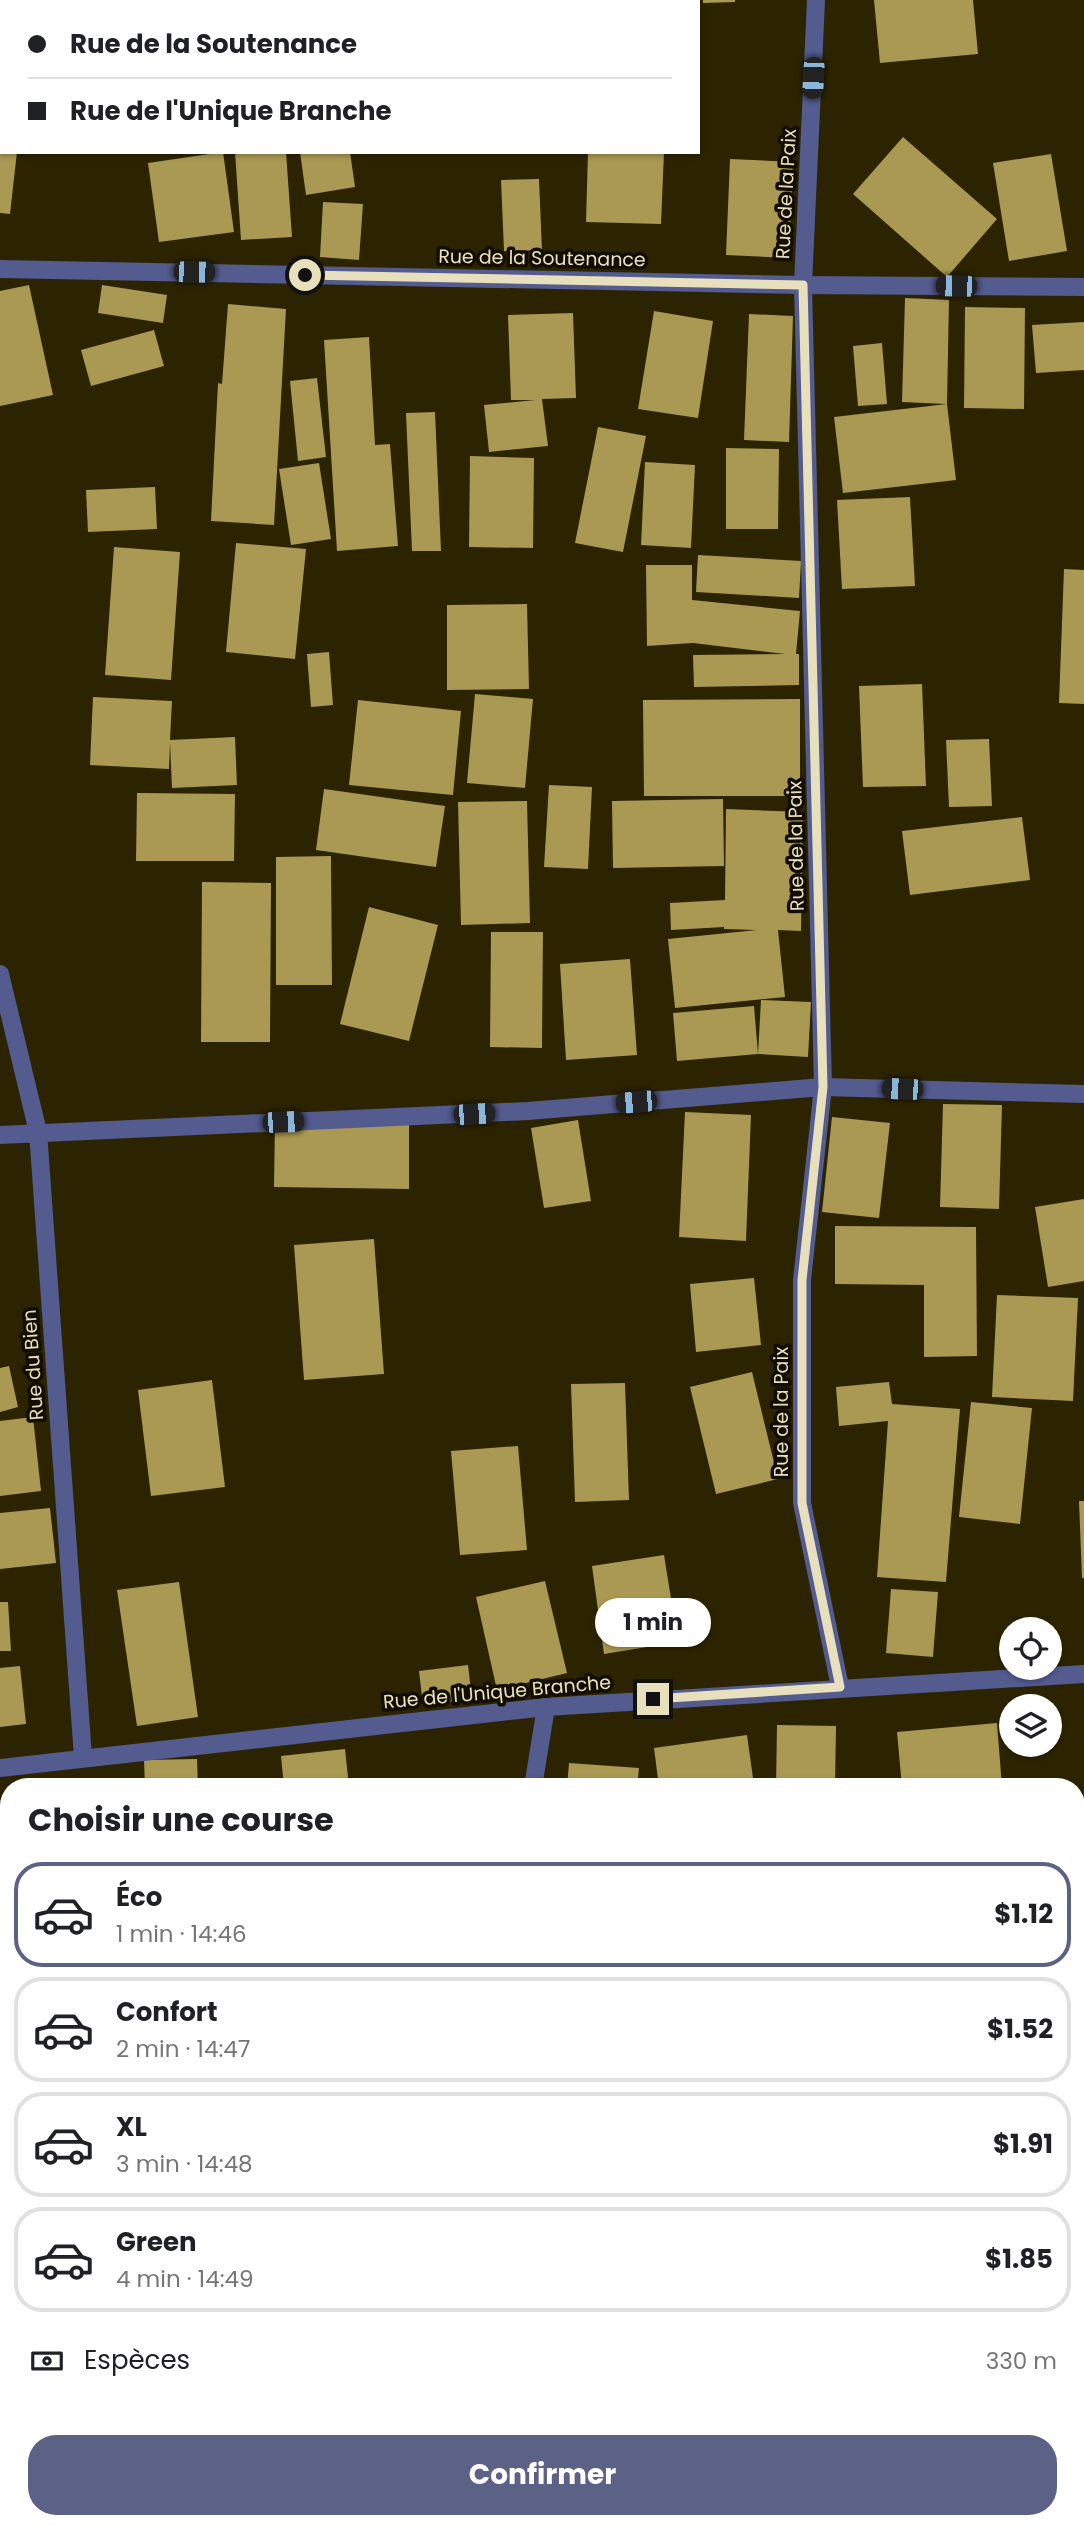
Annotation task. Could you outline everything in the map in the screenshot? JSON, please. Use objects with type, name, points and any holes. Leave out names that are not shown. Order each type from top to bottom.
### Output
[{"type":"street","name":"Rue de la Paix","points":[[816,0],[803,285],[823,1087],[802,1280],[802,1503],[840,1687]]},
{"type":"street","name":"Rue de la Soutenance","points":[[0,269],[803,285],[1084,287]]},
{"type":"street","name":"Rue du Bien","points":[[0,974],[38,1132],[83,1757]]},
{"type":"street","points":[[0,1135],[528,1111],[823,1087],[1084,1094]]},
{"type":"street","name":"Rue de l'Unique Branche","points":[[0,1768],[546,1707],[1084,1674]]},
{"type":"street","points":[[534,1778],[546,1707]]},
{"type":"building","points":[[703,0],[735,0],[735,2],[703,3]]},
{"type":"building","points":[[874,0],[973,0],[978,54],[880,63]]},
{"type":"building","points":[[903,137],[997,219],[947,277],[853,194]]},
{"type":"building","points":[[0,154],[17,154],[10,214],[0,213]]},
{"type":"building","points":[[223,154],[234,232],[159,242],[148,163]]},
{"type":"building","points":[[235,154],[286,154],[292,237],[241,240]]},
{"type":"building","points":[[300,154],[350,154],[355,187],[306,195]]},
{"type":"building","points":[[588,154],[664,154],[661,224],[586,222]]},
{"type":"building","points":[[1051,154],[1067,251],[1009,261],[993,163]]},
{"type":"building","points":[[730,159],[793,162],[789,258],[726,255]]},
{"type":"building","points":[[539,179],[542,250],[504,251],[501,180]]},
{"type":"building","points":[[323,202],[363,204],[359,260],[320,257]]},
{"type":"building","points":[[29,285],[53,395],[0,406],[0,291]]},
{"type":"building","points":[[102,285],[167,295],[163,323],[98,313]]},
{"type":"building","points":[[905,298],[949,300],[947,404],[902,402]]},
{"type":"building","points":[[228,304],[286,309],[274,525],[211,521],[218,383],[222,384]]},
{"type":"building","points":[[965,307],[1025,308],[1024,409],[964,408]]},
{"type":"building","points":[[654,311],[713,321],[698,418],[638,409]]},
{"type":"building","points":[[573,313],[576,398],[542,399],[548,446],[489,452],[484,405],[535,400],[511,400],[508,315]]},
{"type":"building","points":[[749,314],[793,316],[789,442],[744,440]]},
{"type":"building","points":[[1084,322],[1084,370],[1036,373],[1032,325]]},
{"type":"building","points":[[154,330],[164,366],[91,386],[81,350]]},
{"type":"building","points":[[369,337],[375,445],[390,444],[398,546],[337,551],[324,340]]},
{"type":"building","points":[[882,343],[887,404],[858,406],[853,346]]},
{"type":"building","points":[[317,378],[326,457],[298,461],[290,381]]},
{"type":"building","points":[[947,404],[956,480],[843,493],[834,417]]},
{"type":"building","points":[[435,412],[441,551],[412,551],[406,413]]},
{"type":"building","points":[[598,427],[646,436],[623,552],[575,543]]},
{"type":"building","points":[[726,448],[779,449],[778,529],[726,529]]},
{"type":"building","points":[[470,456],[534,458],[533,548],[469,547]]},
{"type":"building","points":[[645,462],[695,465],[691,548],[641,545]]},
{"type":"building","points":[[319,463],[331,539],[291,545],[279,469]]},
{"type":"building","points":[[155,487],[157,529],[88,532],[86,490]]},
{"type":"building","points":[[910,497],[915,586],[842,589],[837,500]]},
{"type":"building","points":[[236,543],[306,549],[295,659],[226,652]]},
{"type":"building","points":[[114,547],[180,552],[171,680],[105,675]]},
{"type":"building","points":[[698,555],[801,561],[799,598],[696,592]]},
{"type":"building","points":[[646,565],[692,565],[692,600],[800,611],[796,654],[799,654],[799,685],[694,687],[693,655],[785,654],[693,643],[647,646]]},
{"type":"building","points":[[1064,569],[1084,570],[1084,704],[1059,703]]},
{"type":"building","points":[[527,604],[529,689],[447,690],[447,605]]},
{"type":"building","points":[[329,652],[333,705],[311,707],[307,654]]},
{"type":"building","points":[[922,684],[926,786],[863,787],[859,686]]},
{"type":"building","points":[[475,694],[533,699],[525,788],[467,783]]},
{"type":"building","points":[[93,697],[172,701],[170,740],[235,737],[237,785],[172,788],[170,743],[169,769],[90,765]]},
{"type":"building","points":[[800,699],[800,796],[644,796],[643,700]]},
{"type":"building","points":[[358,700],[461,711],[453,795],[349,785]]},
{"type":"building","points":[[989,739],[992,806],[949,807],[946,740]]},
{"type":"building","points":[[549,785],[592,787],[588,869],[544,867]]},
{"type":"building","points":[[324,789],[445,806],[436,867],[316,850]]},
{"type":"building","points":[[137,793],[235,794],[234,861],[136,861]]},
{"type":"building","points":[[723,799],[724,866],[613,868],[612,801]]},
{"type":"building","points":[[527,801],[530,923],[461,925],[458,802]]},
{"type":"building","points":[[726,809],[803,812],[801,931],[778,930],[785,997],[675,1008],[668,939],[757,930],[724,927],[671,930],[670,903],[725,900]]},
{"type":"building","points":[[1022,817],[1030,880],[910,895],[902,831]]},
{"type":"building","points":[[331,856],[332,985],[276,985],[276,857]]},
{"type":"building","points":[[202,882],[271,883],[270,1042],[201,1042]]},
{"type":"building","points":[[369,907],[438,925],[409,1041],[340,1024]]},
{"type":"building","points":[[491,932],[543,932],[542,1048],[490,1047]]},
{"type":"building","points":[[630,959],[637,1055],[566,1060],[560,964]]},
{"type":"building","points":[[761,1000],[811,1002],[808,1057],[758,1054]]},
{"type":"building","points":[[754,1006],[758,1054],[677,1061],[673,1013]]},
{"type":"building","points":[[943,1104],[1002,1105],[999,1209],[940,1207]]},
{"type":"building","points":[[685,1112],[751,1115],[746,1241],[679,1237]]},
{"type":"building","points":[[832,1117],[890,1123],[879,1218],[822,1212]]},
{"type":"building","points":[[275,1120],[409,1122],[409,1189],[274,1187]]},
{"type":"building","points":[[578,1120],[591,1201],[544,1208],[531,1128]]},
{"type":"building","points":[[1084,1199],[1084,1281],[1048,1287],[1035,1207]]},
{"type":"building","points":[[835,1226],[976,1227],[977,1356],[924,1357],[924,1285],[835,1284]]},
{"type":"building","points":[[374,1239],[384,1374],[304,1380],[294,1245]]},
{"type":"building","points":[[754,1278],[761,1345],[696,1352],[690,1284]]},
{"type":"building","points":[[997,1295],[1078,1298],[1073,1401],[992,1397]]},
{"type":"building","points":[[9,1366],[18,1407],[0,1412],[0,1368]]},
{"type":"building","points":[[752,1372],[778,1479],[716,1494],[690,1387]]},
{"type":"building","points":[[212,1380],[225,1487],[151,1496],[138,1390]]},
{"type":"building","points":[[889,1382],[892,1404],[960,1409],[946,1582],[877,1577],[888,1421],[839,1426],[836,1387]]},
{"type":"building","points":[[625,1383],[629,1500],[575,1502],[571,1384]]},
{"type":"building","points":[[971,1402],[1032,1408],[1020,1524],[959,1517]]},
{"type":"building","points":[[33,1417],[41,1491],[0,1496],[0,1421]]},
{"type":"building","points":[[518,1446],[527,1550],[460,1555],[451,1451]]},
{"type":"building","points":[[1079,1501],[1084,1501],[1084,1578],[1082,1578]]},
{"type":"building","points":[[50,1508],[56,1563],[0,1569],[0,1513]]},
{"type":"building","points":[[664,1555],[678,1642],[604,1654],[592,1566]]},
{"type":"building","points":[[545,1581],[567,1673],[497,1690],[476,1597]]},
{"type":"building","points":[[179,1582],[198,1717],[137,1726],[117,1590]]},
{"type":"building","points":[[891,1589],[938,1592],[933,1657],[886,1653]]},
{"type":"building","points":[[0,1602],[8,1602],[11,1651],[0,1651]]},
{"type":"building","points":[[468,1665],[472,1699],[423,1705],[419,1671]]},
{"type":"building","points":[[20,1666],[26,1724],[0,1727],[0,1668]]},
{"type":"building","points":[[997,1723],[1001,1778],[901,1778],[897,1732]]},
{"type":"building","points":[[777,1725],[836,1726],[835,1778],[776,1778]]},
{"type":"building","points":[[747,1735],[753,1778],[658,1778],[654,1748]]},
{"type":"building","points":[[345,1749],[348,1778],[283,1778],[281,1756]]},
{"type":"building","points":[[197,1759],[198,1778],[145,1778],[144,1760]]},
{"type":"building","points":[[569,1763],[639,1768],[638,1778],[568,1778]]},
{"type":"route","points":[[305,275],[803,285],[823,1087],[802,1280],[802,1503],[840,1687],[653,1699]]}]
